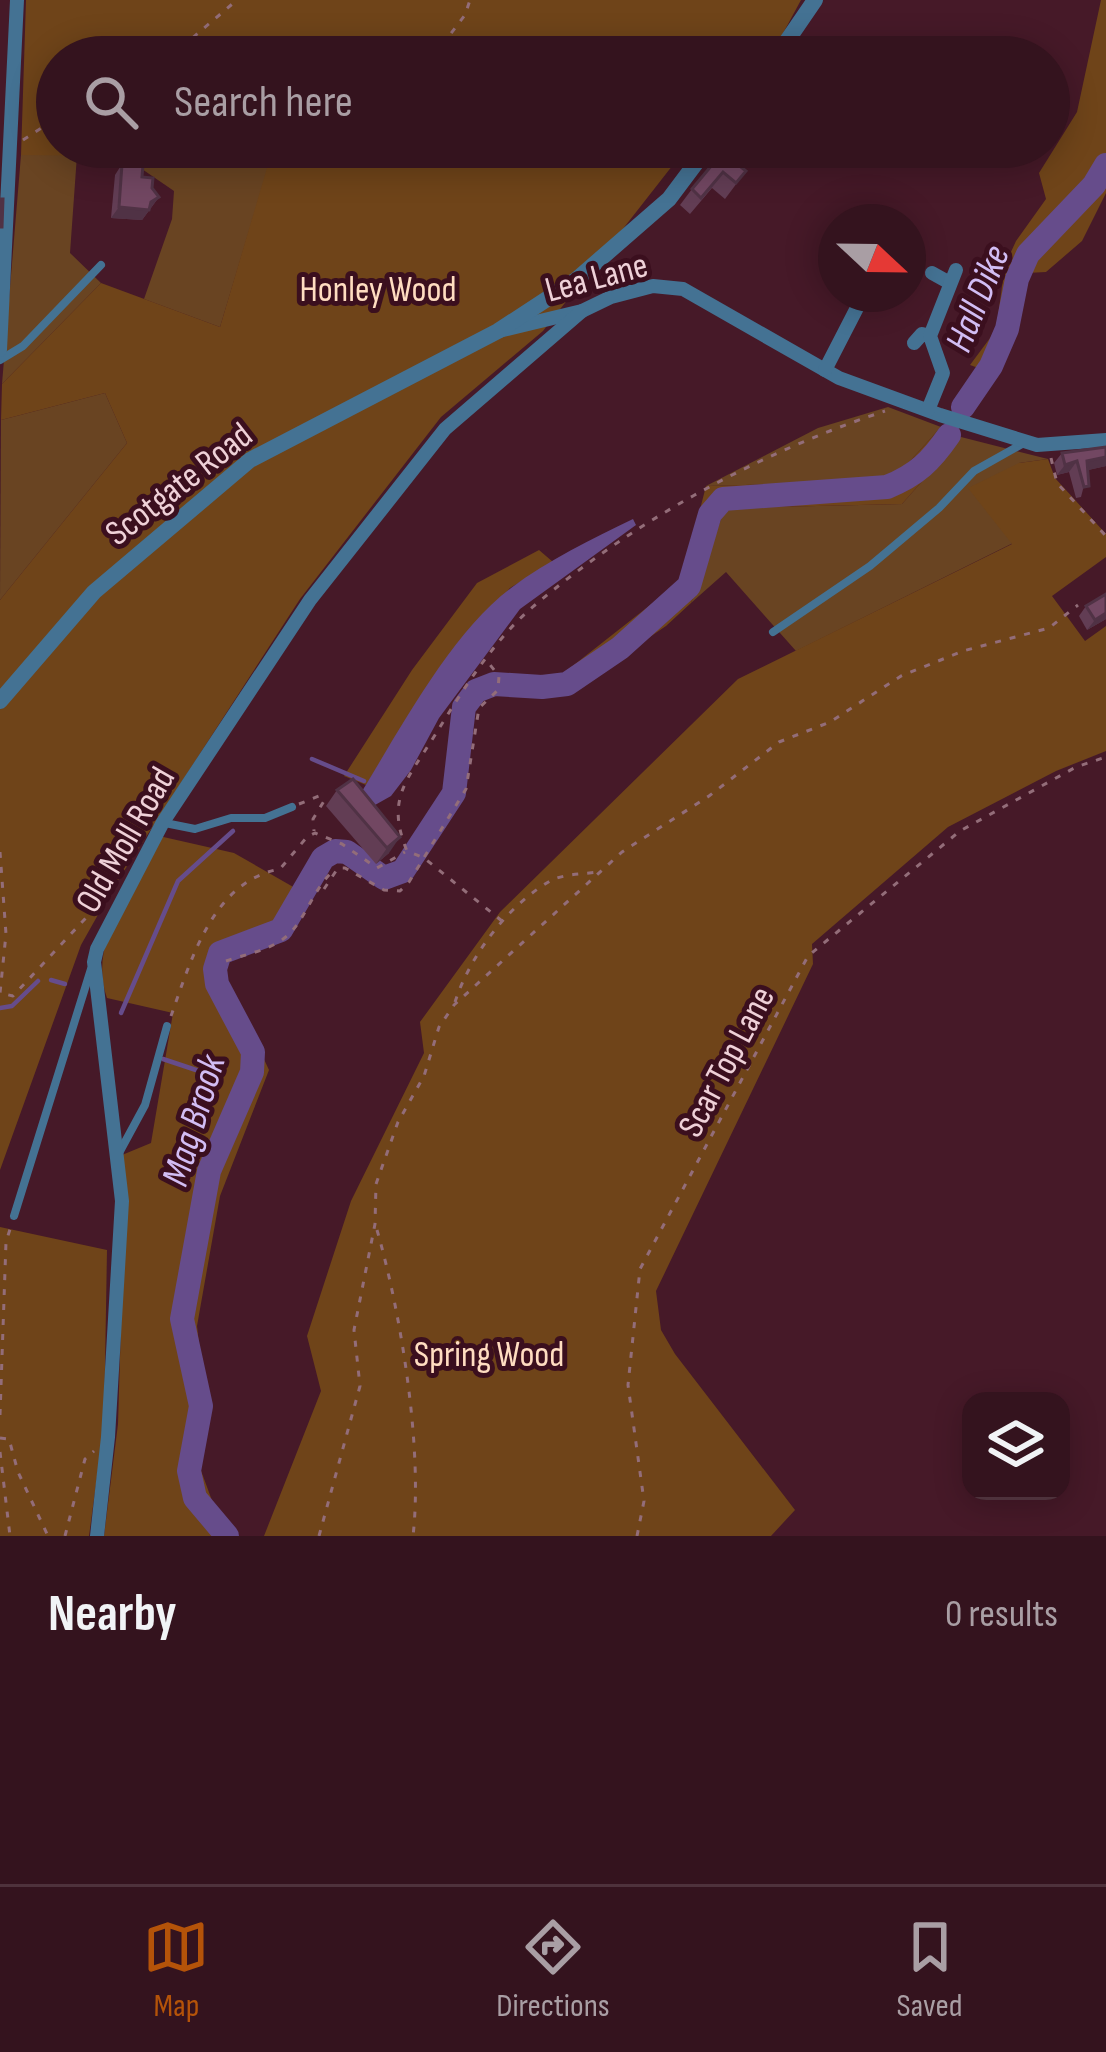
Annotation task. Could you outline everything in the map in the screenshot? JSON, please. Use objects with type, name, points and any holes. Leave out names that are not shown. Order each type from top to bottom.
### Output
[{"type":"street","points":[[0,350],[11,148],[8,42],[17,0]]},
{"type":"street","points":[[790,36],[815,0]]},
{"type":"street","name":"Scotgate Road","points":[[0,701],[94,592],[250,460],[498,331],[576,280],[669,199],[692,168]]},
{"type":"street","points":[[928,410],[943,373],[930,336],[953,277],[932,274]]},
{"type":"street","name":"Lea Lane","points":[[498,331],[653,286],[683,289],[825,370],[928,410],[1024,443],[1106,440]]},
{"type":"street","name":"Old Moll Road","points":[[97,1536],[108,1437],[122,1201],[94,962],[124,891],[163,822],[310,600],[446,429],[582,310]]},
{"type":"street","points":[[825,370],[855,312]]},
{"type":"street","points":[[914,343],[922,334],[930,336]]},
{"type":"lane","points":[[0,361],[22,346],[101,265]]},
{"type":"lane","points":[[773,632],[870,566],[939,508],[974,471],[1024,443]]},
{"type":"lane","points":[[163,822],[196,829],[231,818],[265,818],[292,807]]},
{"type":"lane","points":[[14,1216],[94,962]]},
{"type":"lane","points":[[118,1154],[146,1105],[167,1026]]},
{"type":"path","points":[[195,36],[237,0]]},
{"type":"path","points":[[449,36],[470,0]]},
{"type":"path","points":[[11,148],[36,132]]},
{"type":"path","points":[[502,921],[421,856],[406,850],[396,825],[398,800],[486,660],[533,606],[675,505],[822,432],[887,410],[900,399]]},
{"type":"path","points":[[1047,445],[1057,483],[1106,536]]},
{"type":"path","points":[[454,1004],[600,872],[779,742],[830,722],[902,676],[963,651],[1049,628],[1078,604]]},
{"type":"path","points":[[226,961],[275,944],[291,932],[320,884],[334,871],[345,868],[384,890],[400,890],[466,789],[479,708],[498,690],[499,676],[486,660]]},
{"type":"path","name":"Scar Top Lane","points":[[637,1536],[644,1501],[628,1385],[640,1269],[808,956],[960,831],[1076,767],[1106,757]]},
{"type":"path","points":[[292,807],[322,798],[313,819],[315,833]]},
{"type":"path","points":[[167,1026],[206,924],[255,874],[280,869],[315,833],[343,844],[376,868],[406,850]]},
{"type":"path","points":[[0,852],[6,934],[0,993],[13,996],[113,889],[124,891]]},
{"type":"path","points":[[324,889],[334,871]]},
{"type":"path","points":[[319,1536],[360,1386],[354,1330],[375,1224],[376,1184],[424,1076],[439,1027],[462,980],[502,921],[553,879],[600,872]]},
{"type":"path","points":[[0,1415],[6,1242],[14,1216]]},
{"type":"path","points":[[375,1224],[396,1294],[412,1441],[415,1534]]},
{"type":"path","points":[[65,1536],[85,1459],[108,1437]]},
{"type":"path","points":[[0,1438],[9,1439],[18,1472],[48,1536]]},
{"type":"path","points":[[0,1452],[10,1536]]},
{"type":"shaded area","points":[[21,155],[36,155],[36,168],[76,168],[70,253],[101,283],[2,384]]},
{"type":"shaded area","points":[[140,168],[268,168],[220,327],[144,299],[172,219],[174,191]]},
{"type":"shaded area","points":[[105,393],[127,443],[0,600],[1,420]]},
{"type":"shaded area","points":[[888,407],[941,427],[892,481],[706,486],[818,428]]},
{"type":"shaded area","points":[[961,437],[1048,459],[1019,463],[1013,543],[796,651],[726,572],[691,603],[725,508],[902,504]]},
{"type":"shaded area","points":[[633,519],[636,525],[520,609],[439,718],[391,796],[359,814],[353,806],[405,720],[444,660],[488,608],[540,568]]},
{"type":"green space","name":"Honley Wood","points":[[26,0],[801,0],[782,36],[36,36],[36,155],[21,155]]},
{"type":"green space","points":[[1101,0],[1106,0],[1106,193],[1082,241],[1046,272],[1027,273],[1013,335],[995,374],[970,365],[996,330],[1005,265],[1046,199],[1039,173],[1042,168],[1070,168],[1070,123],[1077,112]]},
{"type":"green space","name":"Honley Wood","points":[[267,168],[671,168],[543,331],[441,417],[300,599],[81,945],[0,1170],[0,600],[127,443],[105,393],[1,420],[2,384],[101,283],[220,327]]},
{"type":"green space","points":[[941,427],[961,437],[902,504],[725,508],[691,603],[666,626],[563,696],[551,683],[682,580],[706,486],[892,481]]},
{"type":"green space","name":"Spring Wood","points":[[1048,459],[1055,478],[1106,534],[1106,557],[1052,596],[1085,641],[1106,626],[1106,751],[1056,771],[948,827],[812,944],[813,964],[656,1291],[661,1330],[675,1354],[795,1510],[771,1536],[264,1536],[321,1391],[307,1336],[351,1201],[424,1053],[420,1022],[500,912],[738,679],[1012,544],[968,488],[1019,463]]},
{"type":"green space","points":[[539,550],[553,562],[510,588],[435,675],[366,785],[344,776],[412,670],[477,583]]},
{"type":"green space","points":[[159,836],[234,853],[309,896],[286,931],[224,959],[221,967],[269,1070],[220,1196],[197,1326],[207,1412],[196,1457],[214,1506],[232,1536],[104,1536],[118,1424],[122,1155],[151,1143],[173,1013],[107,998],[103,956],[116,914]]},
{"type":"green space","points":[[0,1227],[107,1250],[104,1425],[89,1536],[0,1536]]},
{"type":"building","points":[[122,168],[143,168],[142,177],[153,178],[152,188],[159,197],[149,210],[119,207]]},
{"type":"building","points":[[710,168],[746,171],[736,183],[723,172],[701,198],[692,189]]},
{"type":"building","points":[[1106,447],[1106,457],[1087,461],[1089,486],[1084,487],[1077,461],[1065,465],[1062,453]]},
{"type":"building","points":[[1106,594],[1106,613],[1095,620],[1086,606]]},
{"type":"building","points":[[353,779],[400,837],[387,848],[337,790]]},
{"type":"waterway","name":"Hall Dike","points":[[963,407],[991,366],[1007,329],[1017,279],[1028,254],[1094,185],[1106,165]]},
{"type":"waterway","name":"Mag Brook","points":[[227,1536],[195,1498],[189,1471],[201,1406],[182,1319],[209,1171],[252,1072],[253,1052],[217,984],[220,953],[281,930],[323,858],[335,851],[347,852],[384,878],[403,871],[454,793],[464,707],[476,691],[494,684],[567,684],[620,648],[689,586],[710,514],[723,499],[887,487],[923,466],[949,435]]},
{"type":"waterway","points":[[312,759],[364,781]]},
{"type":"waterway","points":[[121,1013],[178,881],[233,831]]},
{"type":"waterway","points":[[51,980],[65,984]]},
{"type":"waterway","points":[[0,1008],[12,1006],[38,981]]},
{"type":"waterway","points":[[163,1059],[202,1072]]}]
